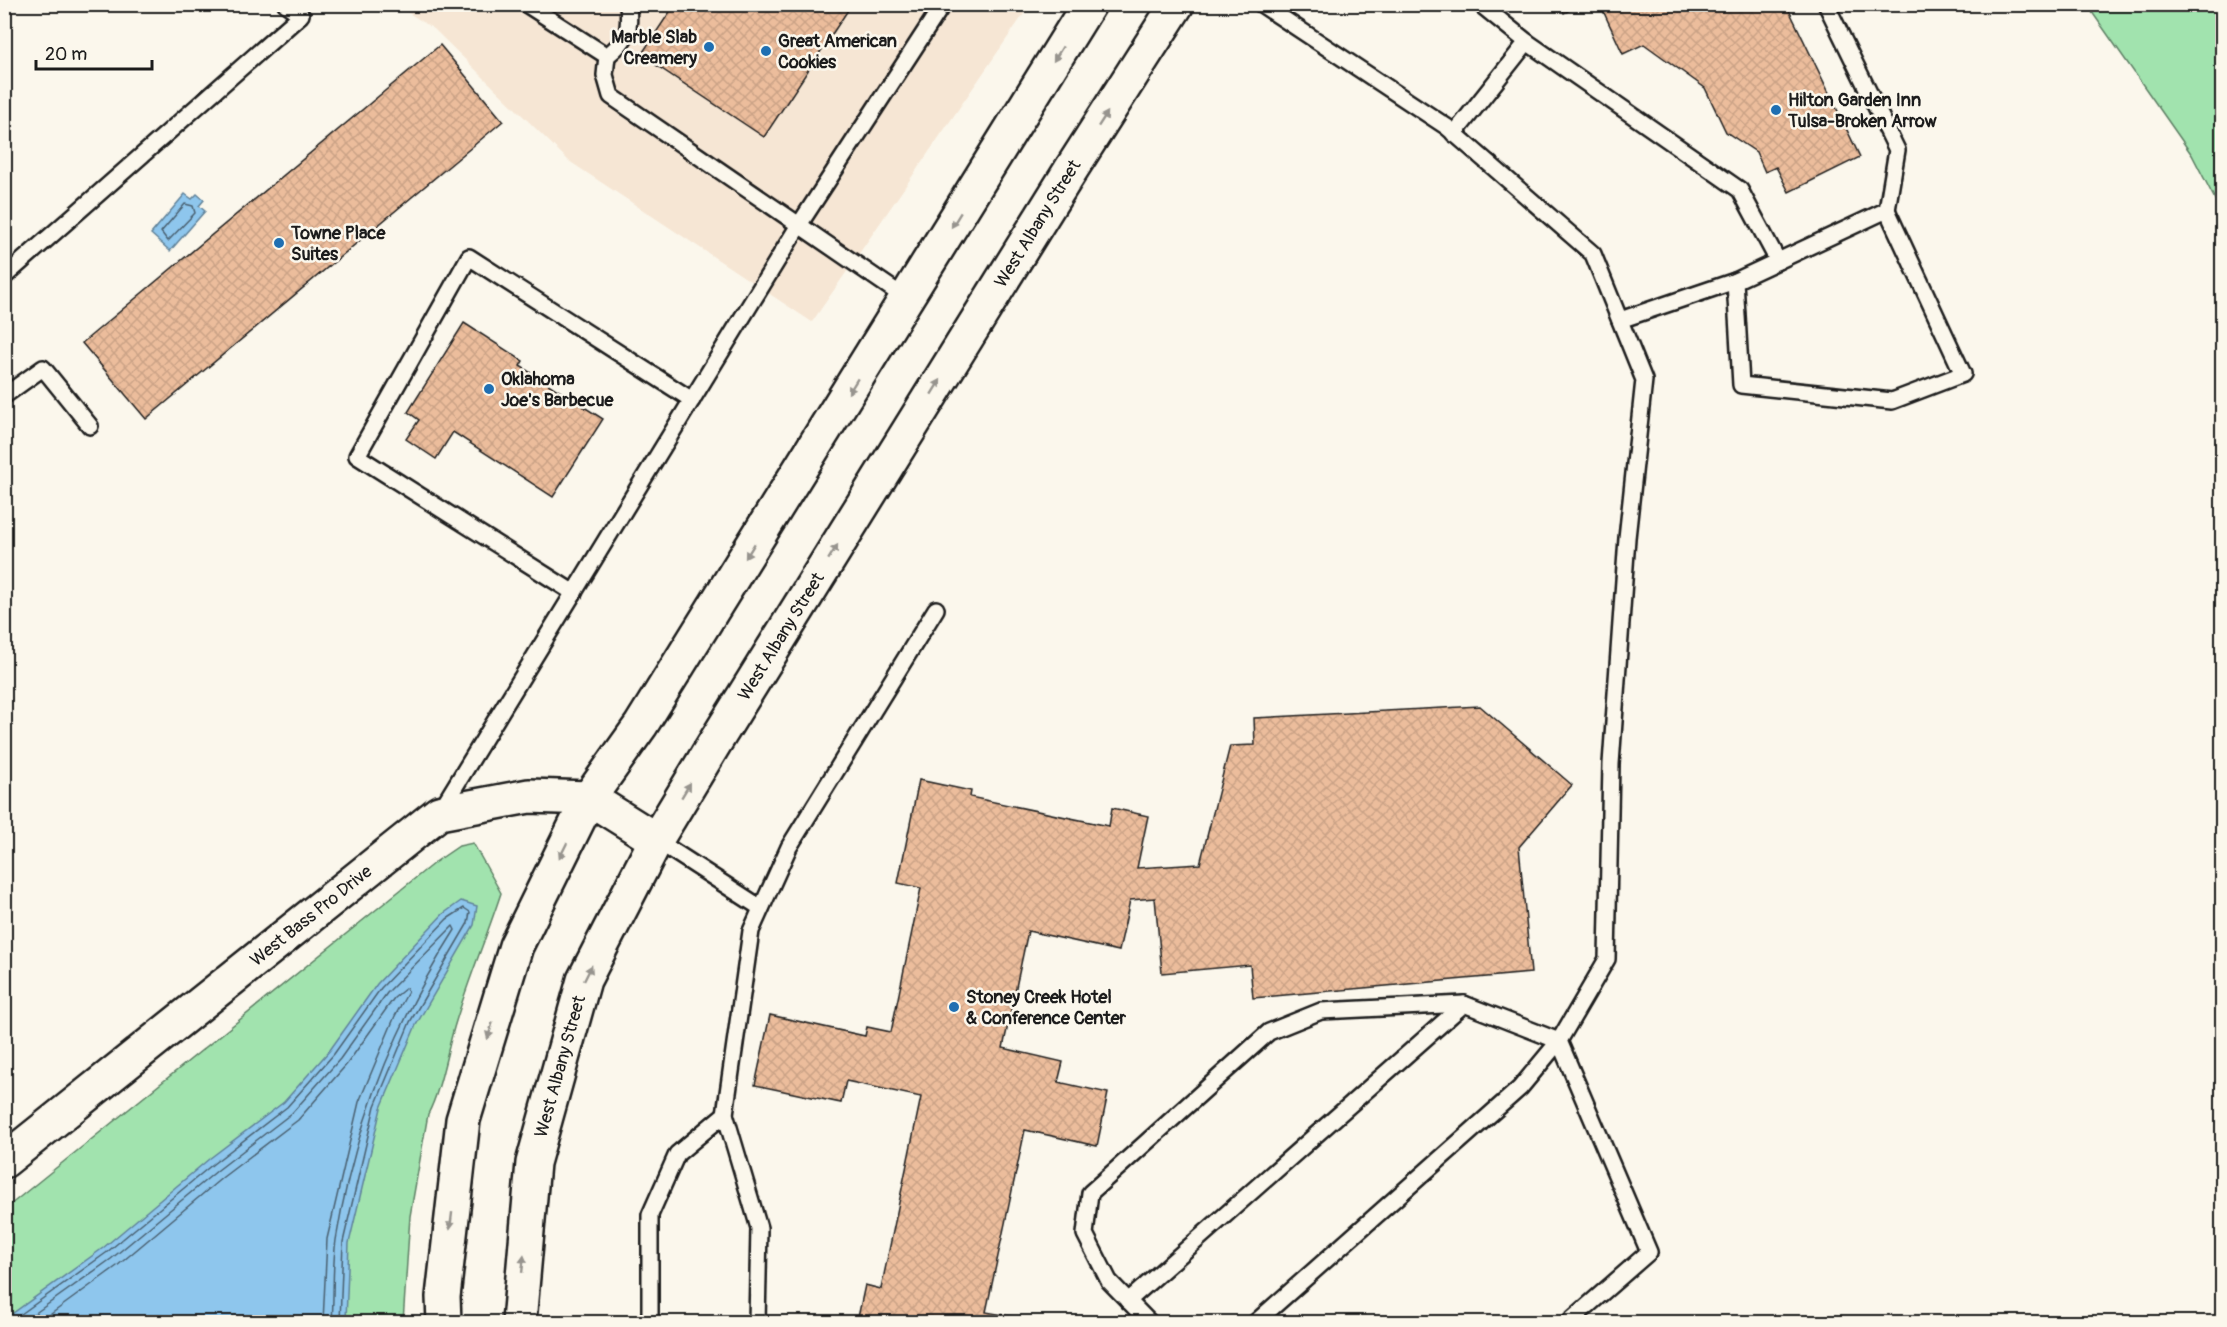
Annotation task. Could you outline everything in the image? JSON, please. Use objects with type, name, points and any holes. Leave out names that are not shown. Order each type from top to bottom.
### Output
[{"type":"main road","points":[[444,1323],[443,1297],[463,1120],[516,946],[589,798],[641,725],[1089,4]]},
{"type":"main road","name":"West Albany Street","points":[[519,1323],[533,1163],[584,980],[656,840],[1065,178],[1178,4]]},
{"type":"main road","name":"West Bass Pro Drive","points":[[4,1161],[439,813],[529,796],[589,798]]},
{"type":"main road","points":[[589,798],[656,840]]},
{"type":"lane","points":[[4,277],[301,15],[286,4]]},
{"type":"lane","points":[[526,4],[607,56]]},
{"type":"lane","points":[[628,4],[630,28],[623,43],[607,56],[605,75],[611,96],[907,299]]},
{"type":"lane","points":[[439,813],[800,225],[943,4]]},
{"type":"lane","points":[[1256,1323],[1520,1088],[1559,1041],[1607,959],[1612,753],[1627,538],[1644,381],[1593,254],[1454,134],[1261,4]]},
{"type":"lane","points":[[1480,4],[1527,42],[1740,190],[1778,261]]},
{"type":"lane","points":[[1735,281],[1741,385],[1892,401],[1963,374],[1887,210],[1897,150],[1826,4]]},
{"type":"lane","points":[[1454,134],[1527,42]]},
{"type":"lane","points":[[1620,320],[1735,281],[1887,210]]},
{"type":"lane","points":[[574,593],[357,456],[469,256],[692,400]]},
{"type":"lane","points":[[4,396],[43,368],[90,426]]},
{"type":"lane","points":[[757,1323],[759,1228],[725,1114],[751,931],[789,847],[936,609]]},
{"type":"lane","points":[[656,840],[762,908]]},
{"type":"lane","points":[[1128,1301],[1464,1004]]},
{"type":"lane","points":[[1149,1323],[1109,1281],[1085,1234],[1090,1193],[1269,1032],[1321,1011],[1464,1004],[1559,1041],[1649,1252],[1569,1323]]},
{"type":"lane","points":[[650,1323],[650,1215],[676,1154],[725,1114]]},
{"type":"shaded area","points":[[396,5],[1030,5],[812,322],[569,161],[434,29]]},
{"type":"green space","points":[[2087,5],[2222,5],[2222,213],[2192,155]]},
{"type":"green space","points":[[473,843],[501,893],[461,1005],[440,1081],[428,1114],[410,1216],[403,1322],[5,1322],[5,1209],[434,863],[459,846]]},
{"type":"water","points":[[185,194],[192,199],[197,194],[204,200],[199,206],[205,211],[170,251],[151,234]]},
{"type":"water","points":[[461,901],[477,906],[474,925],[416,1025],[381,1108],[349,1243],[346,1320],[344,1322],[5,1322],[5,1319],[103,1248],[209,1159],[284,1102],[330,1050],[377,984],[443,914]]},
{"type":"building","points":[[675,4],[852,4],[764,137],[641,55]]},
{"type":"building","points":[[1560,4],[1582,4],[1564,13]]},
{"type":"building","name":"Hilton Garden Inn Tulsa-Broken Arrow","points":[[1600,4],[1786,4],[1860,157],[1789,192],[1776,167],[1765,172],[1756,152],[1726,132],[1705,88],[1644,44],[1623,54]]},
{"type":"building","name":"Towne Place Suites","points":[[440,45],[503,121],[146,419],[82,343]]},
{"type":"building","name":"Oklahoma Joe's Barbecue","points":[[464,323],[523,361],[520,366],[603,419],[553,497],[453,432],[436,459],[406,439],[419,420],[408,412]]},
{"type":"building","name":"Stoney Creek Hotel & Conference Center","points":[[1480,706],[1572,785],[1519,847],[1531,973],[1253,998],[1250,965],[1162,973],[1155,898],[1130,900],[1119,951],[1028,931],[1003,1048],[1063,1062],[1058,1082],[1108,1093],[1097,1146],[1025,1130],[986,1312],[1043,1322],[857,1322],[865,1285],[881,1289],[921,1097],[846,1081],[841,1103],[755,1085],[770,1015],[865,1036],[867,1027],[891,1032],[921,888],[898,883],[919,780],[971,791],[970,797],[1109,826],[1112,808],[1148,816],[1137,868],[1200,864],[1230,746],[1255,745],[1254,718]]},
{"type":"place","name":"Marble Slab Creamery","points":[[709,47]]},
{"type":"place","name":"Great American Cookies","points":[[766,51]]},
{"type":"place","name":"Hilton Garden Inn Tulsa-Broken Arrow","points":[[1776,110]]},
{"type":"place","name":"Towne Place Suites","points":[[279,243]]},
{"type":"place","name":"Oklahoma Joe's Barbecue","points":[[489,389]]},
{"type":"place","name":"Stoney Creek Hotel & Conference Center","points":[[954,1007]]}]
